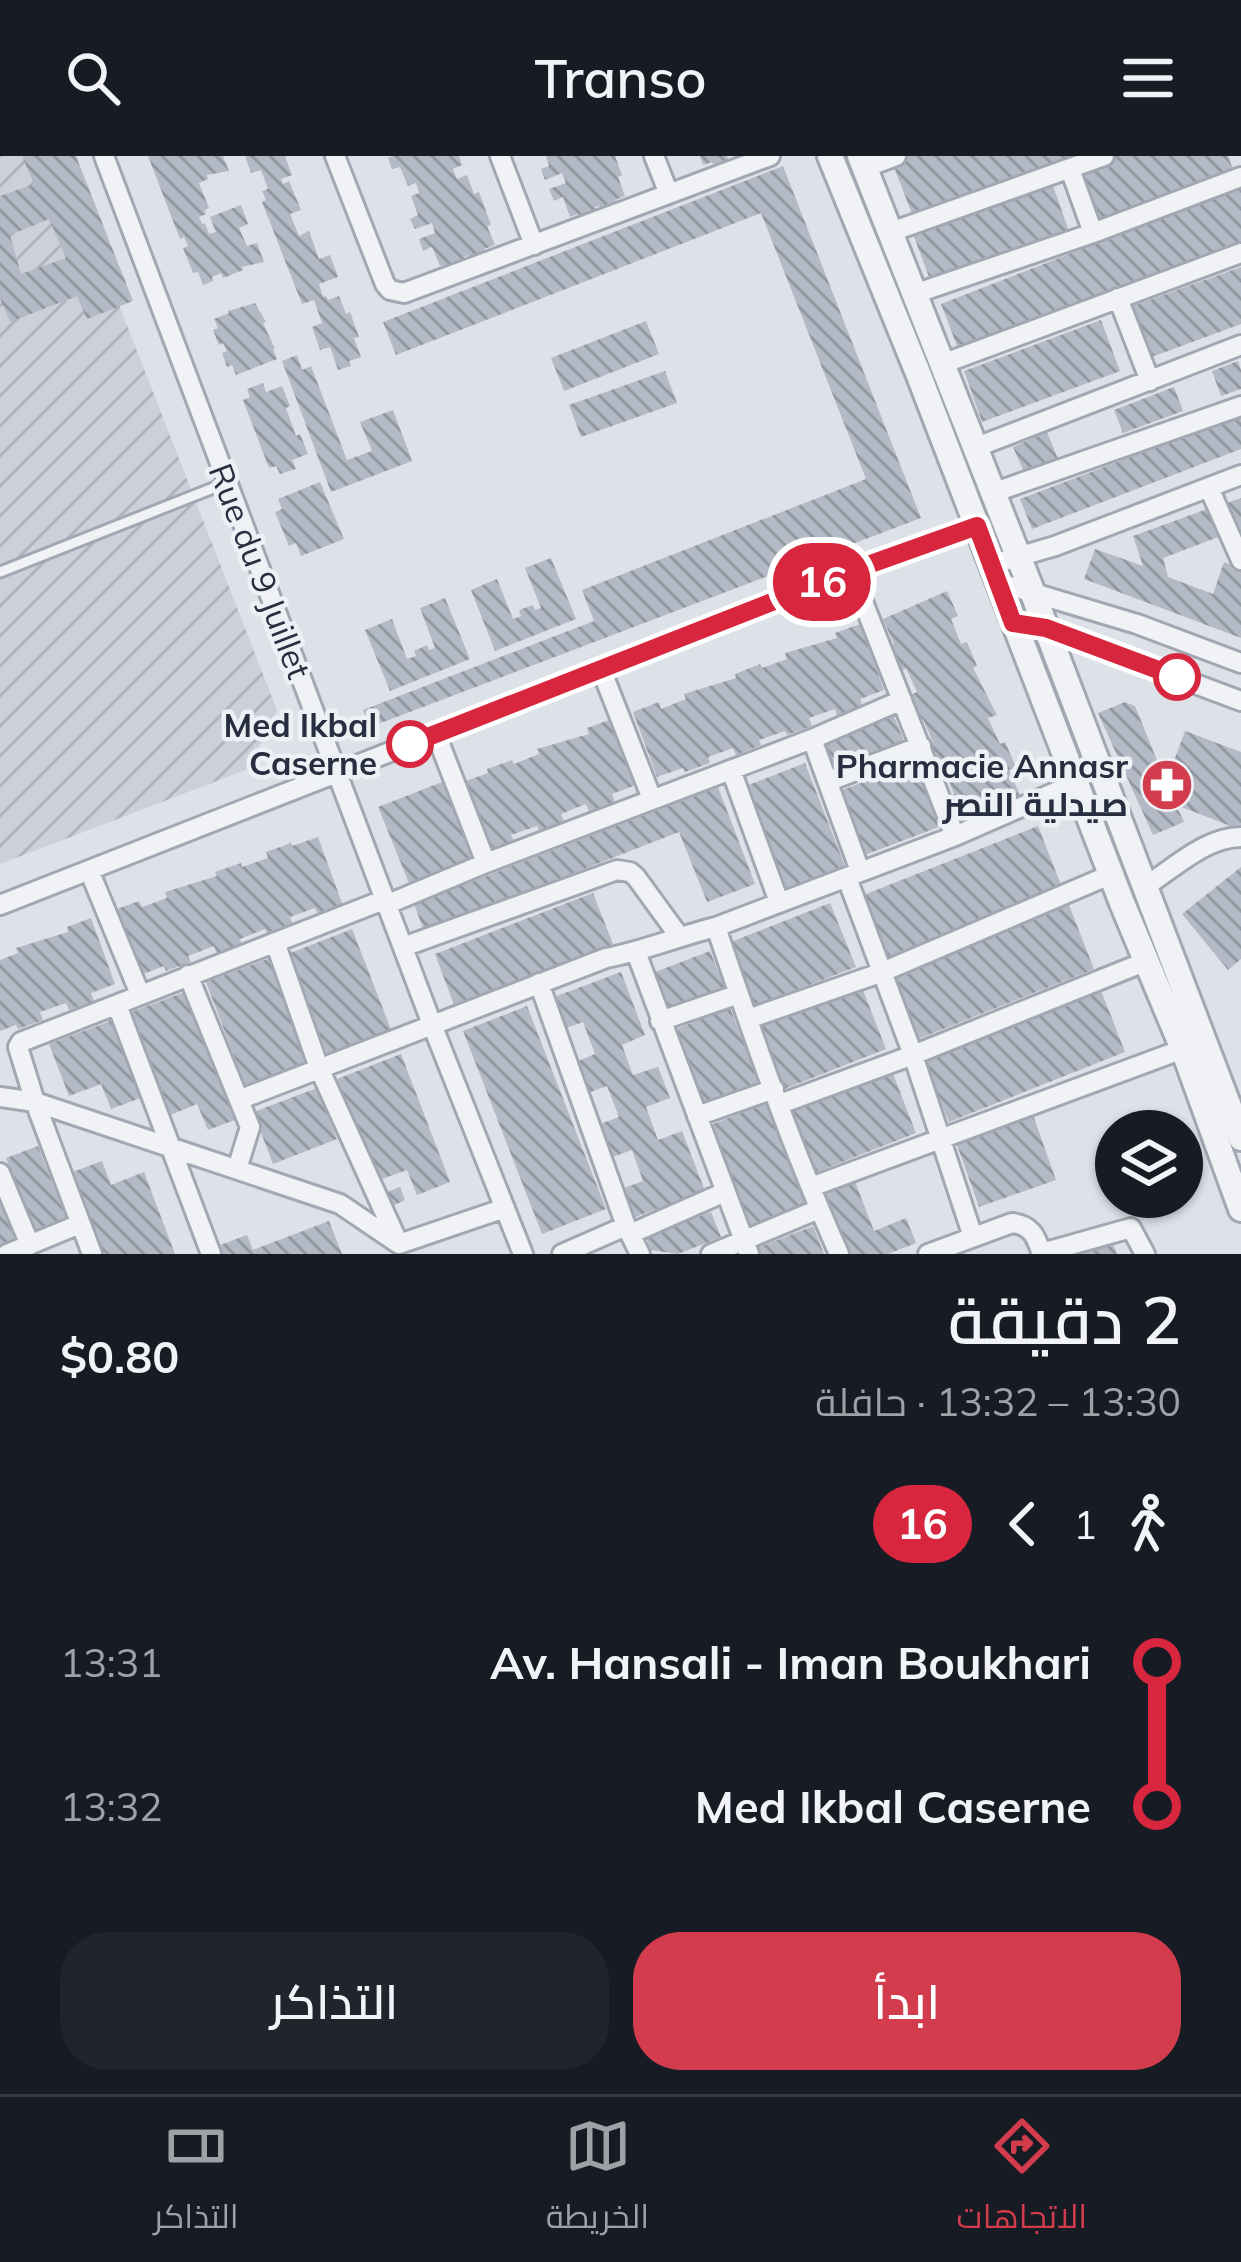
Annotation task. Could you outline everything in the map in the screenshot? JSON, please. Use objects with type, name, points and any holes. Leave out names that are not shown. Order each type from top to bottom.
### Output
[{"type":"street","name":"Rue du 9 Juillet","points":[[104,156],[523,1254]]},
{"type":"street","points":[[335,156],[385,284],[404,293],[770,156]]},
{"type":"street","points":[[500,156],[534,245]]},
{"type":"street","points":[[654,156],[669,194]]},
{"type":"street","points":[[830,156],[1183,1049],[1241,1208]]},
{"type":"street","points":[[896,156],[862,162],[1241,1138]]},
{"type":"street","points":[[891,232],[1104,156]]},
{"type":"street","points":[[1070,169],[1093,233]]},
{"type":"street","points":[[914,294],[1241,177]]},
{"type":"street","points":[[942,364],[1241,253]]},
{"type":"street","points":[[1118,298],[1150,381]]},
{"type":"street","points":[[974,448],[1241,345]]},
{"type":"street","points":[[992,493],[1241,406]]},
{"type":"street","points":[[994,574],[1019,557],[1241,476]]},
{"type":"street","points":[[1209,488],[1241,560]]},
{"type":"street","points":[[0,905],[851,571],[977,526]]},
{"type":"street","points":[[851,571],[955,836]]},
{"type":"street","points":[[994,574],[1241,663]]},
{"type":"street","points":[[1013,623],[1046,628],[1241,700]]},
{"type":"street","points":[[602,669],[652,800]]},
{"type":"street","points":[[92,1254],[35,1102],[18,1047],[21,1042],[812,739],[902,700]]},
{"type":"street","points":[[436,734],[486,863]]},
{"type":"street","points":[[812,739],[829,781],[880,973],[913,1055],[973,1238]]},
{"type":"street","points":[[829,781],[921,746]]},
{"type":"street","points":[[731,770],[779,902]]},
{"type":"street","points":[[241,1099],[606,958],[716,928],[955,836],[1076,783]]},
{"type":"street","points":[[1146,886],[1211,844],[1241,837]]},
{"type":"street","points":[[403,947],[624,869],[636,877],[679,936]]},
{"type":"street","points":[[89,870],[140,994]]},
{"type":"street","points":[[748,1019],[880,973],[1112,874]]},
{"type":"street","points":[[716,928],[838,1254]]},
{"type":"street","points":[[275,942],[319,1068],[395,1249]]},
{"type":"street","points":[[636,952],[747,1248]]},
{"type":"street","points":[[697,1116],[913,1055],[1147,961]]},
{"type":"street","points":[[188,976],[250,1126],[237,1168]]},
{"type":"street","points":[[539,983],[640,1254]]},
{"type":"street","points":[[660,1021],[739,994]]},
{"type":"street","points":[[117,1005],[212,1254]]},
{"type":"street","points":[[811,1187],[1183,1049]]},
{"type":"street","points":[[0,1097],[35,1102],[340,1204],[395,1249]]},
{"type":"street","points":[[0,1173],[30,1245]]},
{"type":"street","points":[[562,1254],[725,1192]]},
{"type":"street","points":[[395,1249],[506,1208]]},
{"type":"street","points":[[711,1254],[747,1248],[819,1209]]},
{"type":"street","points":[[7,1254],[80,1224]]},
{"type":"street","points":[[934,1253],[1006,1224],[1022,1224],[1036,1236],[1042,1254],[1131,1228],[1145,1254]]},
{"type":"lane","points":[[0,572],[226,483]]},
{"type":"shaded area","points":[[0,156],[61,156],[277,710],[248,769],[0,864]]},
{"type":"building","points":[[22,156],[76,156],[133,301],[87,319],[77,296],[10,322],[0,298],[0,196],[34,184]],"holes":[[[49,219],[66,258],[21,274],[10,235]]]},
{"type":"building","points":[[148,156],[223,156],[229,171],[207,175],[199,183],[209,208],[199,217],[209,234],[216,232],[210,217],[241,205],[248,224],[239,228],[247,246],[257,243],[264,262],[223,278],[221,273],[203,285],[198,272],[193,273],[183,248],[188,246],[184,237],[180,239]]},
{"type":"building","points":[[245,156],[285,156],[292,175],[281,179],[283,184],[289,181],[301,210],[290,214],[299,236],[309,231],[319,259],[330,255],[338,277],[319,284],[323,297],[339,296],[359,337],[354,338],[361,357],[349,361],[351,366],[338,370],[330,347],[320,350],[312,327],[322,323],[314,300],[302,304],[262,202],[266,200],[262,191],[268,189],[261,170],[251,173]]},
{"type":"building","points":[[459,156],[462,165],[453,169],[457,179],[467,175],[474,194],[479,192],[495,245],[484,249],[486,253],[440,266],[432,247],[423,251],[419,239],[435,233],[432,223],[415,229],[410,219],[418,215],[411,196],[419,193],[416,183],[408,186],[400,167],[392,169],[388,158]]},
{"type":"building","points":[[546,156],[615,156],[625,196],[615,200],[617,204],[601,210],[595,207],[596,212],[580,218],[578,214],[570,217],[563,197],[554,201],[549,189],[566,183],[562,173],[545,180],[541,169],[549,166]]},
{"type":"building","points":[[700,156],[727,156],[729,161],[703,165]]},
{"type":"building","points":[[909,156],[1081,156],[914,219],[892,162]]},
{"type":"building","points":[[1113,156],[1228,156],[1233,169],[1095,220],[1077,169]]},
{"type":"building","points":[[783,166],[921,518],[370,727],[363,710],[594,621],[582,590],[866,479],[761,213],[396,355],[383,322]]},
{"type":"building","points":[[1052,183],[1070,234],[932,285],[913,234]]},
{"type":"building","points":[[1241,187],[1241,245],[960,354],[941,304]]},
{"type":"building","points":[[1241,267],[1241,324],[1149,358],[1130,307]]},
{"type":"building","points":[[255,303],[277,359],[236,375],[232,365],[227,367],[222,353],[227,351],[223,343],[219,345],[214,319]]},
{"type":"building","points":[[1101,320],[1120,371],[982,422],[964,371]]},
{"type":"building","points":[[646,321],[659,354],[564,391],[551,358]]},
{"type":"building","points":[[297,355],[302,370],[311,366],[347,460],[372,451],[360,422],[393,410],[412,461],[331,492],[282,361]]},
{"type":"building","points":[[1238,361],[1241,389],[1221,396],[1212,371]]},
{"type":"building","points":[[665,371],[677,403],[581,437],[569,405]]},
{"type":"building","points":[[263,383],[266,392],[282,386],[296,436],[300,434],[308,454],[292,460],[296,469],[280,474],[276,466],[269,468],[243,400],[250,397],[247,389]]},
{"type":"building","points":[[1174,387],[1183,411],[1123,433],[1114,410]]},
{"type":"building","points":[[1241,415],[1241,449],[1032,529],[1020,499]]},
{"type":"building","points":[[1047,432],[1058,459],[1025,474],[1013,447]]},
{"type":"building","points":[[320,482],[344,539],[301,556],[296,543],[289,546],[275,512],[282,509],[278,499]]},
{"type":"building","points":[[1241,498],[1241,548],[1224,504]]},
{"type":"building","points":[[1210,508],[1221,536],[1163,558],[1168,577],[1213,594],[1224,562],[1241,569],[1241,638],[1084,579],[1095,549],[1143,566],[1133,536]]},
{"type":"building","points":[[551,558],[576,619],[495,651],[471,590],[497,579],[513,619],[521,616],[519,610],[533,605],[535,610],[541,608],[525,568]]},
{"type":"building","points":[[947,591],[958,616],[951,619],[961,644],[967,642],[977,666],[973,668],[997,715],[988,718],[1016,767],[1009,770],[1020,795],[959,821],[948,796],[954,794],[944,769],[937,772],[926,746],[933,742],[908,696],[917,692],[906,668],[898,672],[887,647],[894,644],[883,619]]},
{"type":"building","points":[[445,598],[470,659],[390,691],[365,630],[392,619],[407,659],[416,656],[414,651],[427,645],[429,650],[435,648],[420,608]]},
{"type":"building","points":[[860,624],[884,690],[860,699],[863,707],[837,716],[835,709],[809,718],[812,726],[759,740],[761,745],[736,755],[733,748],[708,757],[710,763],[685,772],[683,768],[657,777],[633,712],[659,702],[661,709],[686,699],[684,694],[736,678],[735,674],[760,664],[762,668],[787,659],[785,653],[837,638],[835,633]]},
{"type":"building","points":[[1125,702],[1135,706],[1163,775],[1169,774],[1185,731],[1241,752],[1241,830],[1176,805],[1184,822],[1153,835],[1098,713]]},
{"type":"building","points":[[893,714],[906,746],[829,776],[817,743]]},
{"type":"building","points":[[612,719],[636,785],[612,794],[615,802],[589,812],[586,804],[561,814],[564,821],[511,835],[514,841],[488,850],[463,782],[488,773],[487,769],[539,754],[537,749],[589,734],[587,728]]},
{"type":"building","points":[[805,763],[845,866],[781,890],[741,788]]},
{"type":"building","points":[[914,763],[939,827],[862,856],[837,792]]},
{"type":"building","points":[[442,782],[473,858],[409,883],[378,807]]},
{"type":"building","points":[[718,787],[755,884],[707,902],[679,832],[424,931],[414,904]]},
{"type":"building","points":[[1038,826],[1063,890],[886,960],[861,896]]},
{"type":"building","points":[[318,837],[343,906],[318,915],[315,908],[290,917],[293,925],[267,934],[265,929],[217,954],[214,946],[188,956],[191,962],[138,976],[114,910],[139,901],[142,907],[167,898],[165,892],[217,876],[215,872],[241,863],[242,867],[268,858],[266,852]]},
{"type":"building","points":[[1241,867],[1241,959],[1228,970],[1182,914]]},
{"type":"building","points":[[593,893],[613,944],[454,1005],[435,954]]},
{"type":"building","points":[[830,903],[856,967],[754,1006],[728,943]]},
{"type":"building","points":[[1069,905],[1094,969],[918,1039],[892,975]]},
{"type":"building","points":[[91,918],[115,984],[91,993],[94,1001],[69,1010],[66,1003],[40,1012],[43,1020],[0,1031],[0,960],[18,953],[16,948],[68,932],[67,927]]},
{"type":"building","points":[[352,929],[392,1032],[328,1056],[288,954]]},
{"type":"building","points":[[710,951],[725,988],[661,1012],[647,975]]},
{"type":"building","points":[[270,958],[309,1060],[245,1085],[206,982]]},
{"type":"building","points":[[621,972],[645,1035],[622,1045],[633,1075],[658,1067],[670,1098],[646,1107],[658,1140],[682,1131],[705,1191],[630,1219],[619,1190],[643,1181],[632,1150],[607,1159],[595,1126],[619,1117],[607,1086],[582,1095],[571,1064],[595,1054],[583,1022],[558,1031],[546,1000]]},
{"type":"building","points":[[861,985],[886,1049],[784,1089],[759,1025]]},
{"type":"building","points":[[1100,988],[1125,1052],[949,1122],[923,1058]]},
{"type":"building","points":[[190,990],[240,1118],[208,1130],[197,1104],[166,1117],[126,1014]]},
{"type":"building","points":[[527,1006],[606,1209],[542,1234],[463,1031]]},
{"type":"building","points":[[730,1008],[760,1085],[696,1109],[666,1033]]},
{"type":"building","points":[[113,1020],[143,1097],[111,1109],[101,1084],[69,1096],[49,1044]]},
{"type":"building","points":[[401,1054],[450,1182],[417,1195],[407,1170],[376,1181],[337,1079]]},
{"type":"building","points":[[891,1069],[916,1133],[814,1173],[789,1109]]},
{"type":"building","points":[[317,1088],[337,1139],[273,1164],[253,1112]]},
{"type":"building","points":[[767,1103],[807,1206],[742,1230],[703,1128]]},
{"type":"building","points":[[1033,1115],[1056,1180],[979,1207],[956,1142]]},
{"type":"building","points":[[38,1146],[68,1223],[35,1235],[6,1158]]},
{"type":"building","points":[[102,1161],[111,1185],[144,1172],[175,1254],[102,1254],[70,1173]]},
{"type":"building","points":[[854,1179],[874,1231],[906,1218],[916,1243],[888,1254],[847,1254],[822,1191]]},
{"type":"building","points":[[400,1187],[405,1200],[386,1209],[380,1195]]},
{"type":"building","points":[[0,1193],[19,1241],[0,1248]]},
{"type":"building","points":[[711,1212],[721,1237],[678,1254],[651,1250],[646,1237]]},
{"type":"building","points":[[329,1221],[342,1254],[218,1254],[215,1247],[247,1235],[253,1250]]},
{"type":"building","points":[[813,1226],[824,1254],[750,1254],[749,1251]]},
{"type":"building","points":[[1111,1239],[1117,1254],[1075,1254]]},
{"type":"bus line","name":"16","points":[[410,744],[977,526],[1013,623],[1046,628],[1177,677]]},
{"type":"place","name":"Med Ikbal Caserne","points":[[410,744]]},
{"type":"place","name":"Pharmacie Annasr صيدلية النصر","points":[[1167,785]]}]
